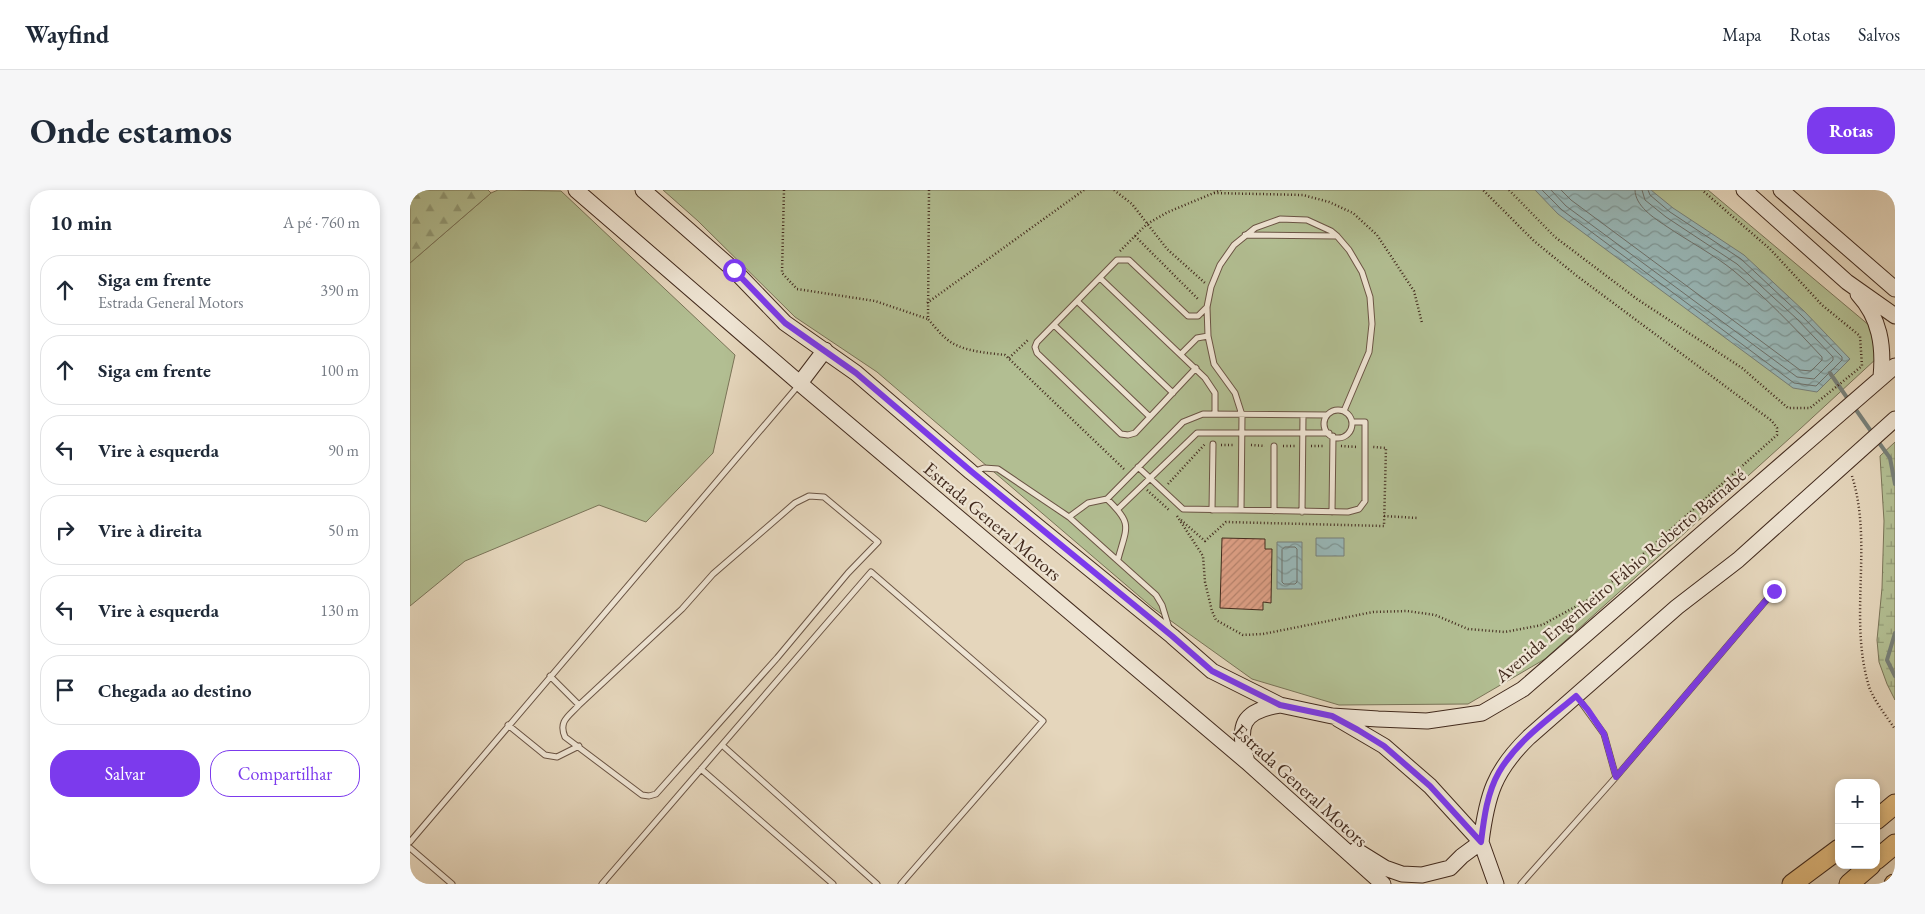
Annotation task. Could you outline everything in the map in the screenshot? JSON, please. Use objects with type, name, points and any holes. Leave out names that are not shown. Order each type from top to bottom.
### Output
[{"type":"highway","points":[[1880,817],[1895,804]]},
{"type":"highway","points":[[1880,857],[1895,844]]},
{"type":"highway","points":[[1792,884],[1835,854]]},
{"type":"highway","points":[[1804,884],[1835,855]]},
{"type":"highway","points":[[1849,884],[1866,869]]},
{"type":"main road","name":"Estrada General Motors","points":[[576,190],[800,383],[1247,762],[1383,884]]},
{"type":"main road","name":"Estrada General Motors","points":[[643,190],[734,270],[785,323],[856,373],[1212,671],[1280,705],[1332,716]]},
{"type":"main road","points":[[1744,190],[1848,282],[1862,297],[1881,336],[1883,360],[1879,379]]},
{"type":"main road","points":[[1781,190],[1895,289]]},
{"type":"main road","points":[[1848,282],[1895,316]]},
{"type":"main road","points":[[800,383],[825,350]]},
{"type":"main road","name":"Avenida Engenheiro Fábio Roberto Barnabé","points":[[1332,716],[1427,720],[1482,714],[1523,689],[1895,366]]},
{"type":"main road","points":[[1309,818],[1370,860],[1385,868],[1402,874],[1422,875],[1450,868],[1481,842],[1484,813],[1491,790],[1499,772],[1512,753],[1529,736],[1678,607],[1738,560],[1895,419]]},
{"type":"main road","points":[[1247,762],[1242,747],[1241,733],[1244,723],[1251,715],[1263,708],[1280,705]]},
{"type":"main road","points":[[1332,716],[1384,746],[1430,786],[1481,842],[1496,884]]},
{"type":"lane","points":[[1241,510],[1242,415],[1235,393],[1214,364],[1208,336],[1207,307],[1211,287],[1220,265],[1234,245],[1255,228],[1280,219],[1307,220],[1331,231],[1337,236],[1349,250],[1362,272],[1370,297],[1372,324],[1369,352],[1344,411]]},
{"type":"lane","points":[[1245,235],[1337,236]]},
{"type":"lane","points":[[1196,368],[1134,433],[1128,435],[1121,434],[1037,353],[1035,347],[1037,342],[1117,260],[1124,258],[1129,260],[1188,316],[1198,316],[1207,307]]},
{"type":"lane","points":[[1100,278],[1205,378],[1215,394],[1215,414]]},
{"type":"lane","points":[[1077,301],[1173,394]]},
{"type":"lane","points":[[1054,324],[1150,417]]},
{"type":"lane","points":[[1180,354],[1197,338],[1208,336]]},
{"type":"lane","points":[[410,842],[800,383]]},
{"type":"lane","points":[[1118,509],[1197,433],[1303,433],[1331,435],[1337,438],[1347,435],[1352,427],[1352,422],[1344,411],[1335,410],[1327,416],[1324,425],[1331,435],[1332,512]]},
{"type":"lane","points":[[1069,517],[1088,503],[1107,498],[1183,422],[1203,414],[1327,416]]},
{"type":"lane","points":[[1302,512],[1303,415]]},
{"type":"lane","points":[[1138,467],[1183,509],[1348,512],[1359,509],[1365,501],[1365,422],[1352,422]]},
{"type":"lane","points":[[1212,510],[1213,444]]},
{"type":"lane","points":[[1274,446],[1274,511]]},
{"type":"lane","points":[[972,472],[984,468],[998,469],[1069,517],[1156,595],[1162,605],[1172,636]]},
{"type":"lane","points":[[809,496],[824,497],[878,542],[848,573],[777,658],[656,794],[642,795],[565,737],[561,728],[562,724],[579,704],[682,609],[713,574],[794,503],[809,496]]},
{"type":"lane","points":[[1107,498],[1122,513],[1126,521],[1126,530],[1118,559]]},
{"type":"lane","points":[[602,884],[871,572],[1043,721],[901,884]]},
{"type":"lane","points":[[1521,884],[1616,777],[1774,591]]},
{"type":"lane","points":[[550,676],[579,704]]},
{"type":"lane","points":[[1576,696],[1604,734],[1616,777]]},
{"type":"lane","points":[[508,725],[545,755],[557,757],[578,746]]},
{"type":"lane","points":[[722,745],[877,884]]},
{"type":"lane","points":[[701,769],[833,884]]},
{"type":"lane","points":[[410,848],[452,884]]},
{"type":"path","points":[[784,190],[782,273],[797,289],[876,301],[928,319],[938,331],[954,344],[1005,355],[1130,475]]},
{"type":"path","points":[[928,319],[929,190]]},
{"type":"path","points":[[927,303],[1084,190]]},
{"type":"path","points":[[1114,190],[1132,204],[1166,249],[1200,280],[1211,287]]},
{"type":"path","points":[[1147,224],[1168,212],[1221,190]]},
{"type":"path","points":[[1177,516],[1203,556],[1206,589],[1216,620],[1243,635],[1263,634],[1373,612],[1407,611],[1435,615],[1468,629],[1505,632],[1542,625],[1597,595],[1777,435],[1777,428],[1772,421],[1577,276],[1534,241],[1483,190]]},
{"type":"path","points":[[1509,190],[1556,237],[1637,299],[1742,368],[1788,408],[1810,408],[1862,366],[1860,336],[1822,305],[1770,249],[1702,190]]},
{"type":"path","points":[[1134,236],[1207,307]]},
{"type":"path","points":[[1849,459],[1860,517],[1862,653],[1868,685],[1895,729]]},
{"type":"path","points":[[1142,486],[1156,498]]},
{"type":"path","points":[[1384,516],[1418,518]]},
{"type":"green space","points":[[410,190],[488,190],[491,193],[410,263]]},
{"type":"green space","points":[[498,190],[561,191],[735,355],[713,453],[646,522],[599,505],[465,561],[410,606],[410,263],[491,193]]},
{"type":"green space","points":[[663,190],[1708,190],[1870,326],[1877,358],[1545,659],[1468,704],[1339,705],[1252,679],[1153,608],[877,372],[795,317],[698,221]]},
{"type":"green space","points":[[1895,442],[1895,700],[1879,662],[1877,640],[1882,588],[1884,521],[1880,456]]},
{"type":"water","points":[[1535,190],[1651,190],[1673,208],[1744,255],[1804,311],[1850,359],[1817,392],[1793,388],[1558,214]]},
{"type":"water","points":[[1316,538],[1344,538],[1344,556],[1316,556]]},
{"type":"water","points":[[1277,542],[1302,542],[1302,589],[1277,589]]},
{"type":"building","points":[[1222,538],[1265,539],[1265,549],[1272,549],[1271,603],[1263,602],[1263,610],[1220,608]]},
{"type":"waterway","points":[[1830,373],[1850,402]]},
{"type":"waterway","points":[[1854,407],[1873,434]]},
{"type":"waterway","points":[[1877,440],[1890,458],[1895,484]]},
{"type":"waterway","points":[[1895,633],[1887,660],[1895,676]]},
{"type":"route","points":[[734,270],[785,323],[856,373],[1212,671],[1280,705],[1332,716],[1384,746],[1430,786],[1481,842],[1484,813],[1499,772],[1512,753],[1529,736],[1576,696],[1604,734],[1616,777],[1774,591]]}]
